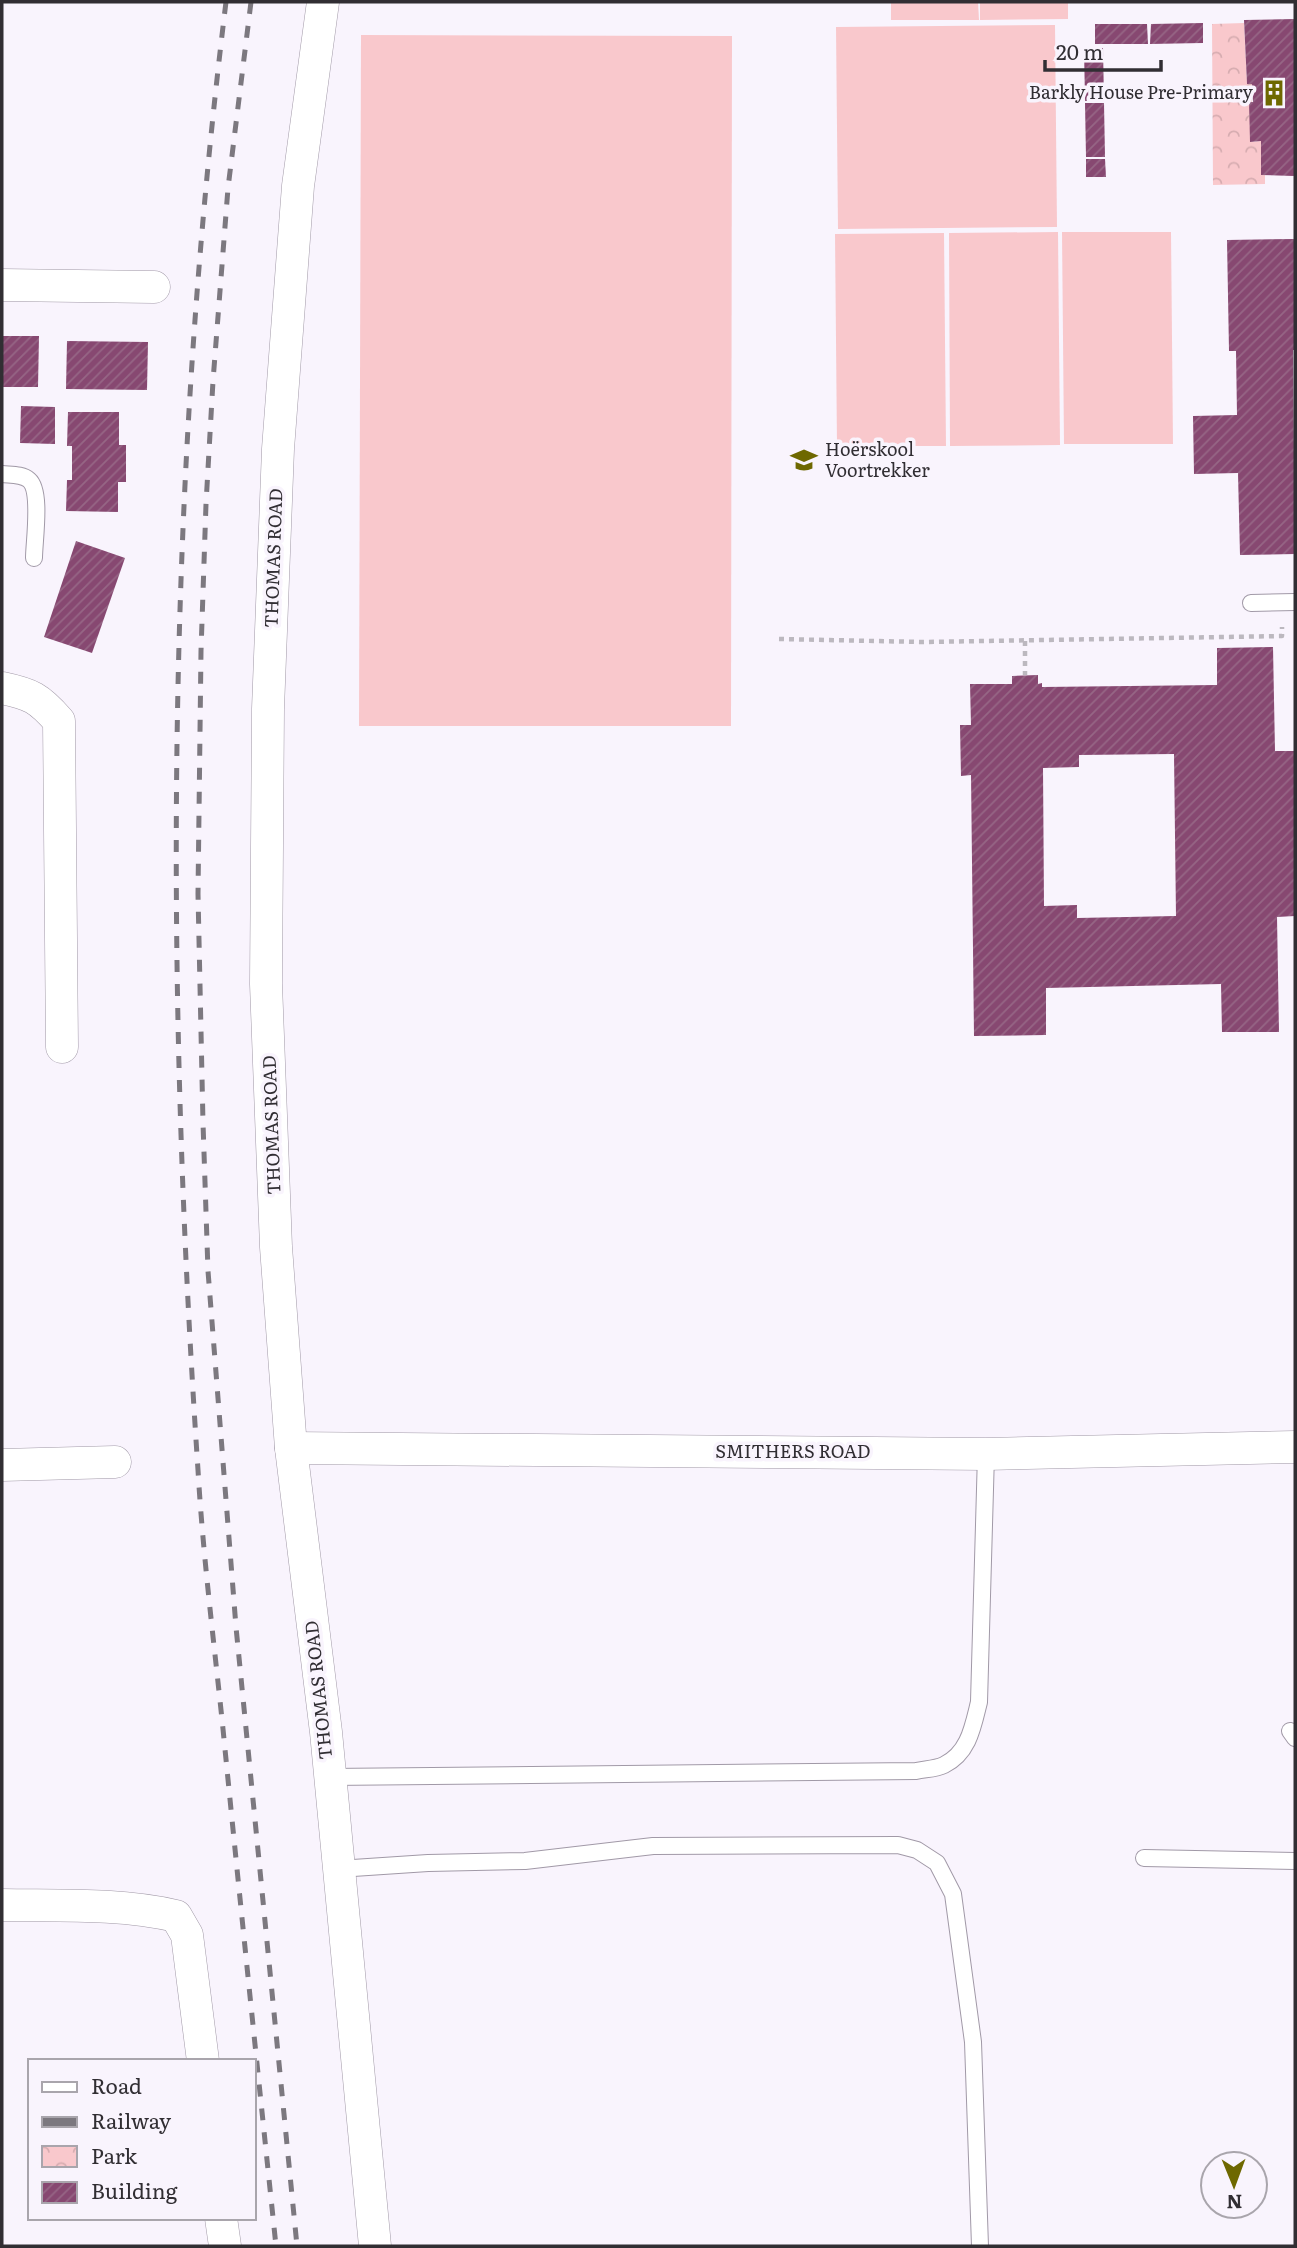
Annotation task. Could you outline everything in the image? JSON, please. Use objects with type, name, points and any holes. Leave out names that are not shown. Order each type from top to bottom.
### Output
[{"type":"street","name":"THOMAS ROAD","points":[[323,2],[298,186],[278,449],[268,709],[266,984],[276,1247],[291,1448],[326,1732],[328,1777],[375,2246]]},
{"type":"street","points":[[2,285],[154,287]]},
{"type":"street","points":[[2,688],[43,702],[59,720],[62,1047]]},
{"type":"street","name":"SMITHERS ROAD","points":[[291,1448],[986,1454],[1295,1447]]},
{"type":"street","points":[[2,1465],[115,1462]]},
{"type":"street","points":[[2,1905],[100,1906],[150,1910],[176,1916],[187,1935],[203,2059]]},
{"type":"street","points":[[221,2220],[225,2246]]},
{"type":"lane","points":[[2,474],[28,479],[34,487],[34,558]]},
{"type":"lane","points":[[1251,603],[1288,602]]},
{"type":"lane","points":[[328,1777],[916,1770],[943,1766],[961,1754],[971,1735],[979,1702],[986,1454]]},
{"type":"lane","points":[[338,1869],[428,1863],[525,1861],[653,1846],[898,1845],[917,1850],[937,1863],[953,1894],[973,2042],[980,2246]]},
{"type":"lane","points":[[1144,1858],[1295,1861]]},
{"type":"path","points":[[779,639],[923,642],[1282,636],[1288,602]]},
{"type":"path","points":[[1025,641],[1025,675]]},
{"type":"green space","points":[[891,2],[978,2],[979,20],[891,20]]},
{"type":"green space","points":[[980,2],[1068,2],[1068,19],[980,20]]},
{"type":"green space","points":[[1244,23],[1247,84],[1252,84],[1251,142],[1261,141],[1261,175],[1265,175],[1265,184],[1213,185],[1212,24]]},
{"type":"green space","points":[[1055,25],[1057,227],[838,229],[836,27]]},
{"type":"green space","points":[[361,35],[732,36],[731,726],[359,726]]},
{"type":"green space","points":[[1058,232],[1060,445],[950,446],[949,233]]},
{"type":"green space","points":[[1062,232],[1171,232],[1173,444],[1064,444]]},
{"type":"green space","points":[[944,233],[946,446],[837,446],[835,234]]},
{"type":"building","name":"Barkly House Pre-Primary","points":[[1295,19],[1294,176],[1261,175],[1261,141],[1250,142],[1249,102],[1253,102],[1252,84],[1247,84],[1244,20]]},
{"type":"building","points":[[1203,23],[1203,43],[1150,44],[1151,24]]},
{"type":"building","points":[[1095,24],[1147,24],[1148,44],[1095,44]]},
{"type":"building","points":[[1084,48],[1103,48],[1104,101],[1085,101]]},
{"type":"building","points":[[1085,103],[1104,103],[1105,157],[1086,157]]},
{"type":"building","points":[[1086,159],[1105,159],[1106,177],[1086,177]]},
{"type":"building","points":[[1295,239],[1295,554],[1240,555],[1238,473],[1194,474],[1193,416],[1237,415],[1236,351],[1229,351],[1227,240]]},
{"type":"building","points":[[2,336],[39,336],[38,387],[2,387]]},
{"type":"building","points":[[67,341],[148,342],[147,390],[66,389]]},
{"type":"building","points":[[21,406],[55,407],[55,444],[20,443]]},
{"type":"building","points":[[68,412],[119,412],[119,445],[126,445],[126,482],[118,482],[118,512],[66,511],[67,480],[72,480],[72,446],[67,446]]},
{"type":"building","points":[[76,541],[125,558],[92,653],[44,637]]},
{"type":"building","points":[[1273,647],[1275,751],[1295,751],[1295,916],[1277,917],[1279,1032],[1222,1032],[1221,984],[1046,988],[1046,1035],[974,1036],[971,775],[961,776],[960,725],[971,725],[970,684],[1012,684],[1012,676],[1038,675],[1038,684],[1042,683],[1042,687],[1217,685],[1217,648]],"holes":[[[1174,754],[1176,916],[1077,918],[1077,905],[1044,906],[1043,768],[1079,767],[1079,755]]]},
{"type":"railway","points":[[226,2],[206,185],[182,552],[177,735],[180,1103],[187,1286],[203,1535],[276,2246]]},
{"type":"railway","points":[[251,2],[228,188],[213,381],[201,651],[198,894],[208,1271],[236,1627],[297,2246]]},
{"type":"place","name":"Barkly House Pre-Primary","points":[[1274,93]]},
{"type":"place","name":"Hoërskool Voortrekker","points":[[804,460]]}]
